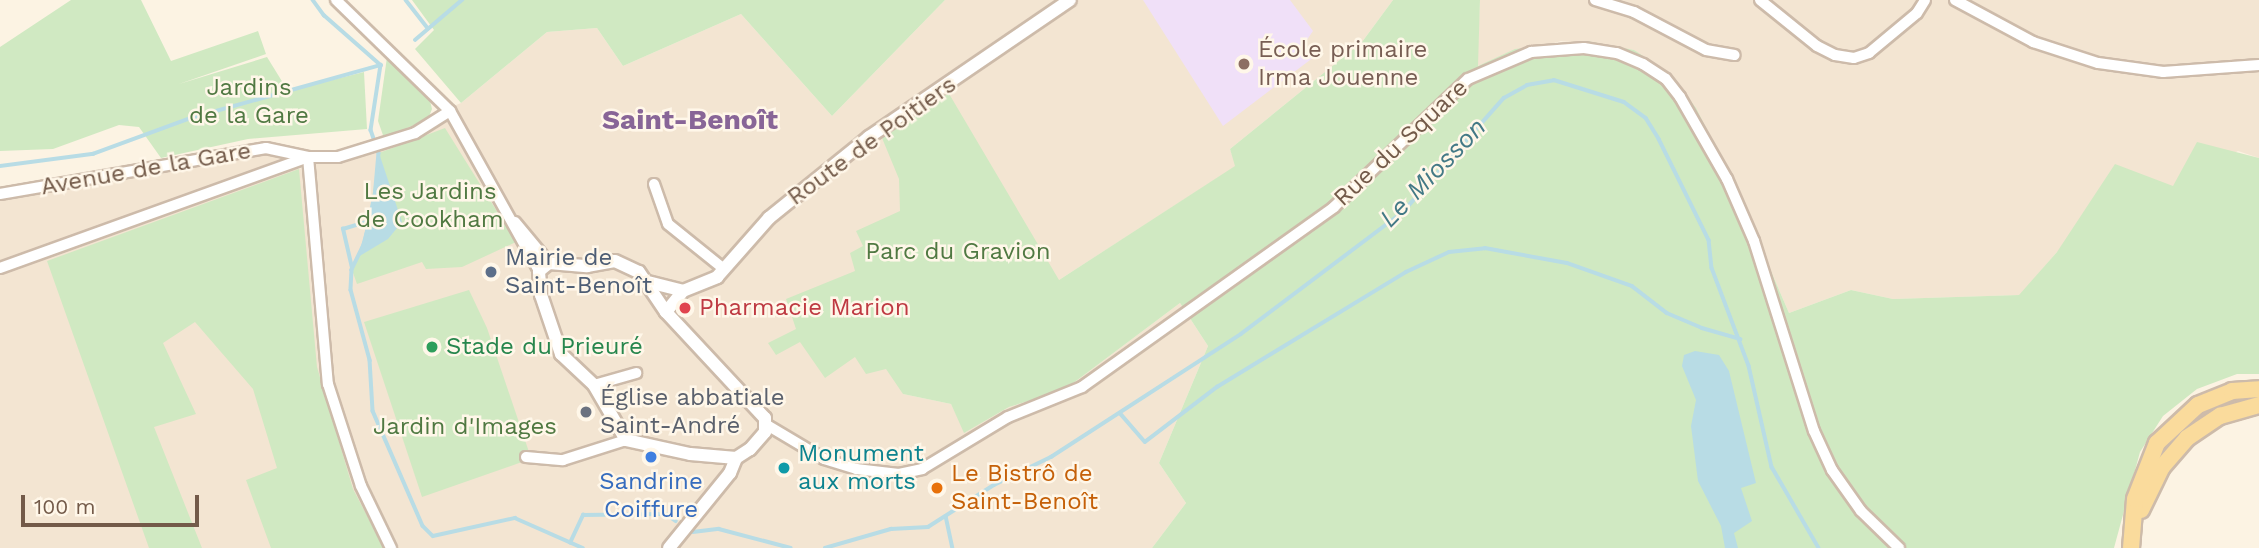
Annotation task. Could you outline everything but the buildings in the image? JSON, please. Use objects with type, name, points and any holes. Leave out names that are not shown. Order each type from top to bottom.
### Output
[{"type":"main road","points":[[2131,547],[2140,479],[2163,436],[2198,405],[2232,391],[2259,389]]},
{"type":"main road","points":[[2131,547],[2152,483],[2175,450],[2220,416],[2259,405]]},
{"type":"street","points":[[336,0],[450,111],[506,211],[544,267],[539,287],[561,354],[594,385],[626,440]]},
{"type":"street","name":"Route de Poitiers","points":[[666,312],[683,291],[724,269],[769,218],[869,137],[1070,0]]},
{"type":"street","points":[[1595,0],[1634,12],[1706,50],[1735,55]]},
{"type":"street","points":[[1760,0],[1818,46],[1835,55],[1854,58],[1869,53],[1917,13],[1925,0]]},
{"type":"street","points":[[1955,0],[2033,42],[2098,63],[2162,72],[2259,65]]},
{"type":"street","name":"Rue du Square","points":[[767,425],[824,459],[856,469],[899,474],[922,469],[1007,417],[1082,387],[1334,207],[1468,79],[1531,52],[1584,48],[1617,53],[1643,64],[1666,79],[1680,97],[1727,179],[1754,242],[1814,431],[1832,470],[1861,511],[1899,548]]},
{"type":"street","name":"Avenue de la Gare","points":[[0,194],[266,148],[307,157],[338,157],[388,144],[415,133],[450,111]]},
{"type":"street","points":[[0,268],[307,157],[328,384],[361,486],[391,548]]},
{"type":"street","points":[[654,184],[668,224],[724,269]]},
{"type":"street","points":[[544,267],[587,266],[615,261],[629,264],[648,282],[666,312],[767,425],[750,449],[736,458],[730,473],[669,548]]},
{"type":"street","points":[[648,282],[683,291]]},
{"type":"street","points":[[594,385],[636,373]]},
{"type":"street","points":[[526,457],[563,460],[626,440],[736,458]]},
{"type":"shaded area","points":[[945,0],[1393,0],[1362,42],[1230,149],[1236,166],[1059,280],[903,394],[951,404],[965,432],[1009,407],[1064,390],[1180,303],[1208,346],[1159,463],[1186,503],[1152,548],[0,548],[0,194],[266,148],[299,169],[461,103],[547,32],[597,28],[623,66],[741,14],[832,116]]},
{"type":"shaded area","name":"École primaire Irma Jouenne","points":[[1143,0],[1290,0],[1313,31],[1304,44],[1314,57],[1223,126]]},
{"type":"shaded area","points":[[1480,0],[2259,0],[2259,158],[2238,151],[2057,252],[2020,295],[1893,299],[1851,290],[1789,313],[1730,176],[1634,50],[1561,41],[1477,66]]},
{"type":"green space","name":"Jardins de la Gare","points":[[71,0],[141,0],[171,61],[258,31],[266,54],[179,84],[267,57],[288,91],[364,72],[367,129],[248,139],[161,158],[139,127],[119,125],[53,149],[0,151],[0,47]]},
{"type":"green space","points":[[412,0],[945,0],[832,116],[741,14],[623,66],[597,28],[547,32],[461,103],[415,49],[434,30]]},
{"type":"green space","name":"Parc du Gravion","points":[[1393,0],[1480,0],[1478,66],[1515,49],[1587,41],[1634,50],[1669,73],[1696,108],[1730,176],[1789,313],[1851,290],[1893,299],[2019,295],[2057,252],[2115,164],[2173,186],[2197,142],[2259,158],[2259,374],[2237,374],[2197,389],[2163,416],[2140,452],[2114,548],[1152,548],[1186,503],[1159,463],[1208,346],[1180,303],[1064,390],[1009,407],[964,433],[951,404],[903,394],[886,369],[866,374],[855,357],[825,378],[800,342],[776,355],[768,343],[796,329],[786,299],[855,271],[850,253],[863,246],[856,231],[900,211],[899,179],[882,138],[948,92],[1059,280],[1235,166],[1230,149],[1362,42]]},
{"type":"green space","points":[[387,57],[429,97],[432,109],[428,119],[384,138],[378,121]]},
{"type":"green space","name":"Les Jardins de Cookham","points":[[445,128],[516,242],[462,267],[426,269],[422,262],[357,284],[352,270],[365,243],[379,153]]},
{"type":"green space","points":[[299,169],[317,367],[353,489],[384,548],[271,548],[246,480],[277,468],[253,389],[195,322],[163,343],[196,414],[154,427],[202,548],[149,548],[47,261]]},
{"type":"green space","name":"Jardin d'Images","points":[[469,290],[487,328],[529,452],[522,462],[422,497],[364,322]]},
{"type":"water","points":[[379,153],[402,222],[388,239],[358,257],[376,191]]},
{"type":"water","points":[[1695,351],[1719,355],[1729,371],[1756,483],[1741,488],[1752,521],[1734,533],[1738,548],[1725,548],[1721,526],[1698,481],[1691,426],[1696,400],[1682,366],[1684,355]]},
{"type":"waterway","name":"Le Miosson","points":[[313,0],[324,15],[381,65]]},
{"type":"waterway","points":[[406,0],[428,28]]},
{"type":"waterway","points":[[415,40],[462,0]]},
{"type":"waterway","name":"Le Miosson","points":[[381,65],[371,130],[379,153],[376,191],[365,243],[352,270],[351,290],[370,360],[373,411],[423,526],[433,536],[515,518],[583,548]]},
{"type":"waterway","points":[[0,166],[93,154],[191,118],[381,65]]},
{"type":"waterway","name":"Le Miosson","points":[[825,548],[891,529],[928,527],[994,485],[1051,457],[1241,334],[1403,212],[1504,98],[1527,85],[1554,80],[1624,102],[1646,118],[1659,139],[1709,240],[1712,268],[1749,366],[1772,467],[1819,548]]},
{"type":"waterway","points":[[352,268],[343,229],[366,222]]},
{"type":"waterway","points":[[1120,413],[1145,442],[1217,387],[1406,272],[1449,252],[1485,248],[1567,263],[1632,286],[1667,313],[1702,328],[1740,339]]},
{"type":"waterway","points":[[570,543],[583,515],[666,514],[676,521]]},
{"type":"waterway","points":[[946,516],[953,548]]},
{"type":"waterway","points":[[693,532],[719,529],[791,548]]},
{"type":"place","name":"École primaire Irma Jouenne","points":[[1244,64]]},
{"type":"place","name":"Mairie de Saint-Benoît","points":[[491,272]]},
{"type":"place","name":"Pharmacie Marion","points":[[685,308]]},
{"type":"place","name":"Stade du Prieuré","points":[[432,347]]},
{"type":"place","name":"Église abbatiale Saint-André","points":[[586,412]]},
{"type":"place","name":"Sandrine Coiffure","points":[[651,457]]},
{"type":"place","name":"Monument aux morts","points":[[784,468]]},
{"type":"place","name":"Le Bistrô de Saint-Benoît","points":[[937,488]]},
{"type":"district","name":"Saint-Benoît","points":[[690,120]]}]
